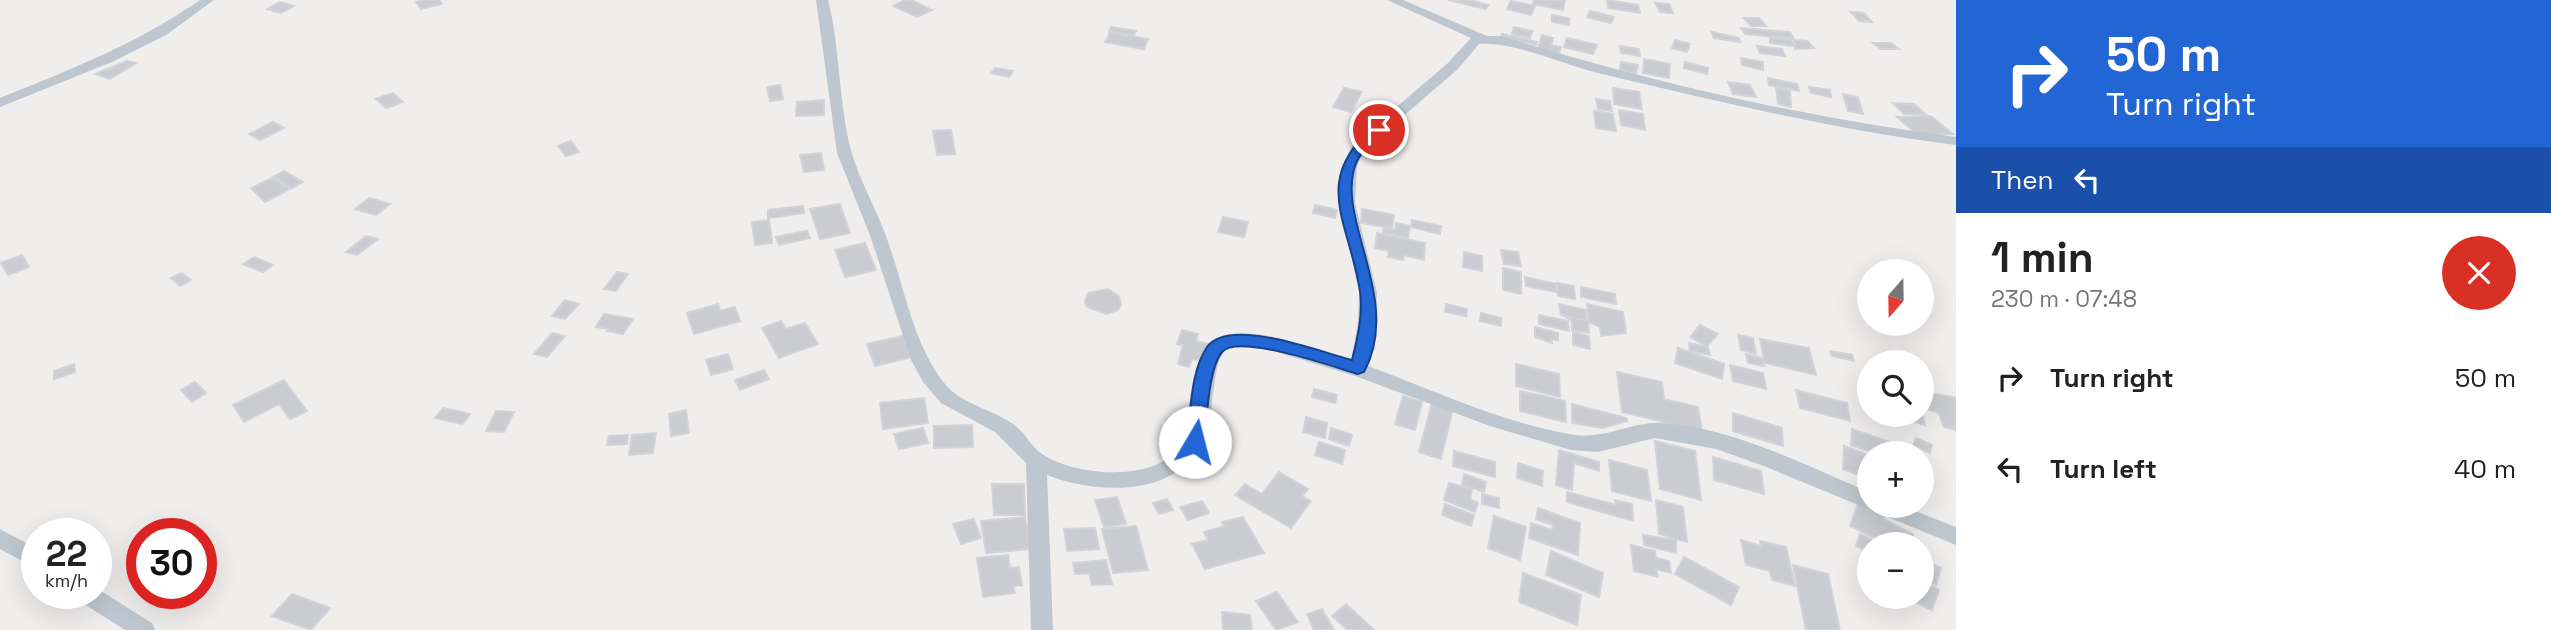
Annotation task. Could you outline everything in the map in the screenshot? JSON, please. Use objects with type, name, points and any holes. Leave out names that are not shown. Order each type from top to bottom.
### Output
[{"type":"street","points":[[0,103],[107,59],[162,32],[208,0]]},
{"type":"street","points":[[822,0],[828,21],[830,69],[841,144],[879,237],[898,302],[925,367],[946,396],[962,409],[1007,429],[1036,460],[1071,476],[1120,480],[1169,469],[1195,442],[1205,375],[1214,350],[1227,340],[1259,341],[1358,368],[1524,430],[1598,444],[1646,430],[1667,432],[1743,451],[1857,496]]},
{"type":"street","points":[[1394,0],[1482,38],[1496,39],[1579,65],[1868,130],[1956,141]]},
{"type":"street","points":[[1358,368],[1368,329],[1368,292],[1349,215],[1345,187],[1349,164],[1358,147],[1453,66],[1475,41],[1482,38]]},
{"type":"street","points":[[1036,460],[1042,630]]},
{"type":"street","points":[[1910,518],[1956,536]]},
{"type":"street","points":[[0,538],[21,550]]},
{"type":"street","points":[[111,609],[144,630]]},
{"type":"building","points":[[439,0],[442,4],[421,9],[416,2]]},
{"type":"building","points":[[905,0],[932,10],[917,17],[893,6]]},
{"type":"building","points":[[1448,0],[1469,0],[1488,5],[1486,9]]},
{"type":"building","points":[[1534,0],[1565,0],[1563,10],[1533,4]]},
{"type":"building","points":[[1607,0],[1638,5],[1640,13],[1608,8]]},
{"type":"building","points":[[1511,1],[1535,6],[1531,15],[1507,9]]},
{"type":"building","points":[[280,2],[294,6],[281,13],[267,9]]},
{"type":"building","points":[[1655,3],[1669,4],[1673,13],[1660,12]]},
{"type":"building","points":[[1590,11],[1614,17],[1611,23],[1587,17]]},
{"type":"building","points":[[1851,12],[1864,13],[1872,22],[1859,21]]},
{"type":"building","points":[[1552,15],[1569,18],[1569,25],[1552,22]]},
{"type":"building","points":[[1744,18],[1759,18],[1766,26],[1751,26]]},
{"type":"building","points":[[1111,27],[1136,31],[1134,35],[1109,32]]},
{"type":"building","points":[[1514,27],[1532,31],[1530,38],[1512,34]]},
{"type":"building","points":[[1741,28],[1790,32],[1794,39],[1745,34]]},
{"type":"building","points":[[1712,32],[1739,38],[1740,42],[1714,38]]},
{"type":"building","points":[[1110,33],[1148,39],[1144,49],[1105,42]]},
{"type":"building","points":[[1502,34],[1537,42],[1536,45],[1501,37]]},
{"type":"building","points":[[1542,35],[1553,38],[1551,45],[1561,47],[1559,54],[1538,49]]},
{"type":"building","points":[[1567,38],[1597,45],[1593,54],[1564,47]]},
{"type":"building","points":[[1770,38],[1791,40],[1793,46],[1770,43]]},
{"type":"building","points":[[1675,40],[1690,44],[1687,52],[1672,48]]},
{"type":"building","points":[[1794,40],[1807,41],[1814,48],[1795,49]]},
{"type":"building","points":[[1873,43],[1891,43],[1899,49],[1881,49]]},
{"type":"building","points":[[1620,46],[1639,49],[1640,56],[1621,53]]},
{"type":"building","points":[[1757,46],[1782,49],[1785,56],[1760,53]]},
{"type":"building","points":[[1741,58],[1763,62],[1763,70],[1742,65]]},
{"type":"building","points":[[1644,59],[1670,64],[1669,78],[1643,73]]},
{"type":"building","points":[[127,61],[136,63],[110,79],[95,74]]},
{"type":"building","points":[[1621,62],[1638,65],[1636,74],[1620,70]]},
{"type":"building","points":[[1685,62],[1708,68],[1707,74],[1684,68]]},
{"type":"building","points":[[995,68],[1013,71],[1009,77],[991,73]]},
{"type":"building","points":[[1768,78],[1797,84],[1799,91],[1769,85]]},
{"type":"building","points":[[1728,82],[1750,85],[1756,97],[1733,94]]},
{"type":"building","points":[[780,85],[783,99],[770,101],[767,87]]},
{"type":"building","points":[[1809,87],[1830,90],[1831,97],[1811,93]]},
{"type":"building","points":[[1344,88],[1362,92],[1351,112],[1333,107]]},
{"type":"building","points":[[1613,88],[1639,92],[1642,109],[1614,104]]},
{"type":"building","points":[[1776,88],[1790,91],[1791,107],[1778,104]]},
{"type":"building","points":[[393,93],[403,102],[386,108],[376,99]]},
{"type":"building","points":[[1843,94],[1858,97],[1863,114],[1848,111]]},
{"type":"building","points":[[1596,99],[1610,101],[1612,111],[1598,109]]},
{"type":"building","points":[[824,100],[824,115],[796,116],[797,102]]},
{"type":"building","points":[[1893,103],[1914,104],[1926,115],[1904,114]]},
{"type":"building","points":[[1619,110],[1643,114],[1645,130],[1621,125]]},
{"type":"building","points":[[1594,111],[1613,114],[1616,131],[1596,128]]},
{"type":"building","points":[[1931,116],[1953,134],[1918,135],[1897,117]]},
{"type":"building","points":[[273,122],[284,128],[260,140],[249,134]]},
{"type":"building","points":[[951,130],[955,154],[937,155],[933,131]]},
{"type":"building","points":[[571,141],[579,152],[566,156],[558,146]]},
{"type":"building","points":[[821,153],[824,170],[804,172],[800,155]]},
{"type":"building","points":[[284,171],[303,182],[292,188],[273,177]]},
{"type":"building","points":[[273,178],[290,189],[265,202],[251,188]]},
{"type":"building","points":[[369,198],[390,204],[376,215],[355,209]]},
{"type":"building","points":[[840,204],[850,233],[820,239],[810,209]]},
{"type":"building","points":[[1315,205],[1337,210],[1335,218],[1313,213]]},
{"type":"building","points":[[803,206],[804,213],[768,218],[768,210]]},
{"type":"building","points":[[1362,209],[1394,215],[1392,228],[1361,223]]},
{"type":"building","points":[[1223,217],[1248,222],[1244,237],[1218,232]]},
{"type":"building","points":[[769,220],[772,243],[755,245],[752,222]]},
{"type":"building","points":[[1412,220],[1441,226],[1440,234],[1411,227]]},
{"type":"building","points":[[1396,223],[1410,226],[1408,238],[1383,233],[1384,228],[1395,230]]},
{"type":"building","points":[[807,231],[810,238],[779,245],[776,237]]},
{"type":"building","points":[[1377,233],[1425,243],[1424,260],[1404,255],[1403,260],[1388,257],[1389,251],[1375,248]]},
{"type":"building","points":[[366,236],[378,239],[357,255],[346,252]]},
{"type":"building","points":[[865,243],[876,270],[845,277],[835,250]]},
{"type":"building","points":[[1501,250],[1518,252],[1521,266],[1504,264]]},
{"type":"building","points":[[1464,252],[1482,256],[1482,271],[1463,267]]},
{"type":"building","points":[[22,255],[29,267],[8,275],[1,263]]},
{"type":"building","points":[[254,257],[273,265],[263,272],[243,264]]},
{"type":"building","points":[[1503,268],[1521,272],[1521,294],[1503,290]]},
{"type":"building","points":[[617,272],[628,274],[616,291],[604,289]]},
{"type":"building","points":[[182,273],[191,280],[180,286],[171,278]]},
{"type":"building","points":[[1525,277],[1556,284],[1556,292],[1526,286]]},
{"type":"building","points":[[1557,283],[1574,286],[1575,299],[1558,296]]},
{"type":"building","points":[[1581,287],[1615,294],[1616,304],[1581,297]]},
{"type":"building","points":[[1108,289],[1119,296],[1121,305],[1118,310],[1106,314],[1087,307],[1085,302],[1088,293]]},
{"type":"building","points":[[565,300],[579,304],[565,319],[552,316]]},
{"type":"building","points":[[718,304],[720,311],[735,307],[740,321],[694,334],[687,313]]},
{"type":"building","points":[[1446,304],[1467,309],[1466,316],[1445,312]]},
{"type":"building","points":[[1559,304],[1586,310],[1587,321],[1561,315]]},
{"type":"building","points":[[1587,304],[1623,312],[1626,333],[1601,336],[1600,327],[1589,322]]},
{"type":"building","points":[[1481,313],[1501,318],[1501,326],[1480,321]]},
{"type":"building","points":[[604,314],[633,319],[623,334],[596,327]]},
{"type":"building","points":[[1539,315],[1568,321],[1569,331],[1539,324]]},
{"type":"building","points":[[1564,316],[1588,321],[1589,333],[1572,330],[1572,321]]},
{"type":"building","points":[[781,321],[786,329],[805,323],[818,344],[779,358],[762,328]]},
{"type":"building","points":[[1700,325],[1718,334],[1707,346],[1690,337]]},
{"type":"building","points":[[1535,327],[1558,333],[1558,340],[1551,339],[1552,343],[1535,337]]},
{"type":"building","points":[[1182,330],[1198,334],[1196,341],[1208,344],[1203,361],[1192,359],[1189,367],[1178,364],[1183,345],[1177,344]]},
{"type":"building","points":[[1573,332],[1589,336],[1590,349],[1573,345]]},
{"type":"building","points":[[552,333],[565,336],[547,357],[534,354]]},
{"type":"building","points":[[1738,335],[1753,338],[1756,354],[1741,350]]},
{"type":"building","points":[[903,336],[912,357],[875,366],[867,344]]},
{"type":"building","points":[[1760,339],[1809,348],[1816,375],[1765,363]]},
{"type":"building","points":[[1689,343],[1708,347],[1710,355],[1690,351]]},
{"type":"building","points":[[1678,348],[1724,364],[1722,379],[1675,363]]},
{"type":"building","points":[[1830,351],[1852,355],[1854,361],[1832,356]]},
{"type":"building","points":[[728,354],[733,369],[711,375],[706,360]]},
{"type":"building","points":[[1746,354],[1762,358],[1764,366],[1748,363]]},
{"type":"building","points":[[74,364],[75,372],[54,379],[54,371]]},
{"type":"building","points":[[1516,364],[1559,374],[1560,397],[1516,386]]},
{"type":"building","points":[[1730,365],[1763,373],[1766,389],[1733,381]]},
{"type":"building","points":[[764,370],[769,379],[740,390],[735,380]]},
{"type":"building","points":[[1617,372],[1662,382],[1664,399],[1698,407],[1702,431],[1622,412]]},
{"type":"building","points":[[284,380],[307,411],[290,419],[279,404],[244,422],[233,405]]},
{"type":"building","points":[[195,382],[206,393],[192,402],[181,390]]},
{"type":"building","points":[[1314,389],[1337,395],[1335,403],[1312,397]]},
{"type":"building","points":[[1796,390],[1847,403],[1850,421],[1800,408]]},
{"type":"building","points":[[1520,391],[1565,401],[1566,422],[1520,411]]},
{"type":"building","points":[[1934,394],[1956,398],[1956,430],[1944,427],[1938,412],[1934,411]]},
{"type":"building","points":[[1403,396],[1422,402],[1415,430],[1395,424]]},
{"type":"building","points":[[924,398],[928,423],[883,429],[880,403]]},
{"type":"building","points":[[1432,402],[1453,409],[1441,459],[1419,452]]},
{"type":"building","points":[[1572,404],[1626,418],[1627,421],[1602,428],[1572,423]]},
{"type":"building","points":[[443,408],[470,414],[462,424],[435,418]]},
{"type":"building","points":[[686,410],[689,433],[671,436],[669,414]]},
{"type":"building","points":[[496,411],[514,412],[504,432],[486,431]]},
{"type":"building","points":[[1733,413],[1782,428],[1783,446],[1733,431]]},
{"type":"building","points":[[1306,417],[1327,423],[1325,438],[1303,432]]},
{"type":"building","points":[[972,425],[973,447],[934,448],[934,426]]},
{"type":"building","points":[[923,428],[928,443],[899,449],[894,434]]},
{"type":"building","points":[[1331,428],[1352,435],[1349,446],[1329,439]]},
{"type":"building","points":[[1852,429],[1887,441],[1857,441],[1857,447],[1851,445]]},
{"type":"building","points":[[656,433],[653,453],[629,455],[632,435]]},
{"type":"building","points":[[628,435],[627,444],[607,445],[609,436]]},
{"type":"building","points":[[1655,441],[1695,451],[1701,500],[1660,489]]},
{"type":"building","points":[[1319,442],[1345,450],[1342,464],[1315,455]]},
{"type":"building","points":[[1844,446],[1857,451],[1857,474],[1843,469]]},
{"type":"building","points":[[1559,450],[1599,462],[1599,471],[1574,463],[1572,490],[1556,485]]},
{"type":"building","points":[[1454,451],[1495,462],[1495,477],[1453,466]]},
{"type":"building","points":[[1713,457],[1761,471],[1764,494],[1714,480]]},
{"type":"building","points":[[1609,460],[1647,470],[1651,501],[1612,491]]},
{"type":"building","points":[[1518,463],[1543,471],[1542,486],[1517,478]]},
{"type":"building","points":[[1279,472],[1308,489],[1302,496],[1311,501],[1291,528],[1235,495],[1245,484],[1262,494]]},
{"type":"building","points":[[1464,474],[1486,482],[1484,492],[1462,484]]},
{"type":"building","points":[[1449,483],[1472,489],[1470,499],[1478,503],[1475,512],[1444,500]]},
{"type":"building","points":[[992,484],[1024,484],[1025,515],[994,515]]},
{"type":"building","points":[[1567,492],[1616,505],[1615,500],[1632,504],[1633,521],[1567,502]]},
{"type":"building","points":[[1482,494],[1499,498],[1499,508],[1482,504]]},
{"type":"building","points":[[1117,497],[1126,524],[1104,527],[1095,500]]},
{"type":"building","points":[[1167,499],[1173,510],[1159,514],[1153,503]]},
{"type":"building","points":[[1656,500],[1683,507],[1687,542],[1659,534]]},
{"type":"building","points":[[1202,501],[1209,513],[1188,520],[1180,507]]},
{"type":"building","points":[[1445,504],[1474,515],[1471,526],[1442,515]]},
{"type":"building","points":[[1857,507],[1857,518],[1883,518],[1909,532],[1862,532],[1850,526]]},
{"type":"building","points":[[1538,508],[1580,523],[1578,555],[1529,538],[1531,523],[1552,530],[1553,525],[1536,519]]},
{"type":"building","points":[[1494,516],[1526,527],[1520,560],[1488,548]]},
{"type":"building","points":[[1025,517],[1031,549],[986,553],[981,521]]},
{"type":"building","points":[[1243,517],[1264,553],[1205,569],[1192,544],[1208,540],[1204,532],[1224,526],[1222,522]]},
{"type":"building","points":[[974,519],[981,538],[961,544],[953,524]]},
{"type":"building","points":[[1136,526],[1148,570],[1113,573],[1102,529]]},
{"type":"building","points":[[1095,528],[1099,549],[1067,551],[1064,529]]},
{"type":"building","points":[[1643,535],[1676,540],[1676,553],[1644,545]]},
{"type":"building","points":[[1741,540],[1761,546],[1760,541],[1786,547],[1795,586],[1772,580],[1770,571],[1746,565]]},
{"type":"building","points":[[1631,545],[1655,551],[1656,558],[1669,561],[1671,573],[1656,569],[1658,577],[1634,571]]},
{"type":"building","points":[[1551,551],[1603,573],[1599,597],[1546,575]]},
{"type":"building","points":[[1008,555],[1010,568],[1019,567],[1022,585],[1013,586],[1015,593],[983,597],[977,558]]},
{"type":"building","points":[[1684,557],[1739,587],[1731,605],[1675,574]]},
{"type":"building","points":[[1106,560],[1112,584],[1092,585],[1089,573],[1075,574],[1073,563]]},
{"type":"building","points":[[1793,565],[1828,574],[1840,630],[1806,630]]},
{"type":"building","points":[[1934,565],[1941,568],[1936,585],[1934,584]]},
{"type":"building","points":[[1523,573],[1581,595],[1577,625],[1519,602]]},
{"type":"building","points":[[1934,587],[1939,590],[1934,604]]},
{"type":"building","points":[[1277,592],[1298,622],[1276,630],[1256,601]]},
{"type":"building","points":[[292,594],[330,608],[311,630],[272,616]]},
{"type":"building","points":[[1346,604],[1374,630],[1348,630],[1332,616]]},
{"type":"building","points":[[1322,609],[1334,630],[1314,630],[1307,614]]},
{"type":"building","points":[[1222,612],[1250,615],[1252,630],[1223,629]]},
{"type":"route","points":[[1195,442],[1205,375],[1214,350],[1227,340],[1259,341],[1358,368],[1368,329],[1368,292],[1345,187],[1349,164],[1358,147],[1379,130]]}]
